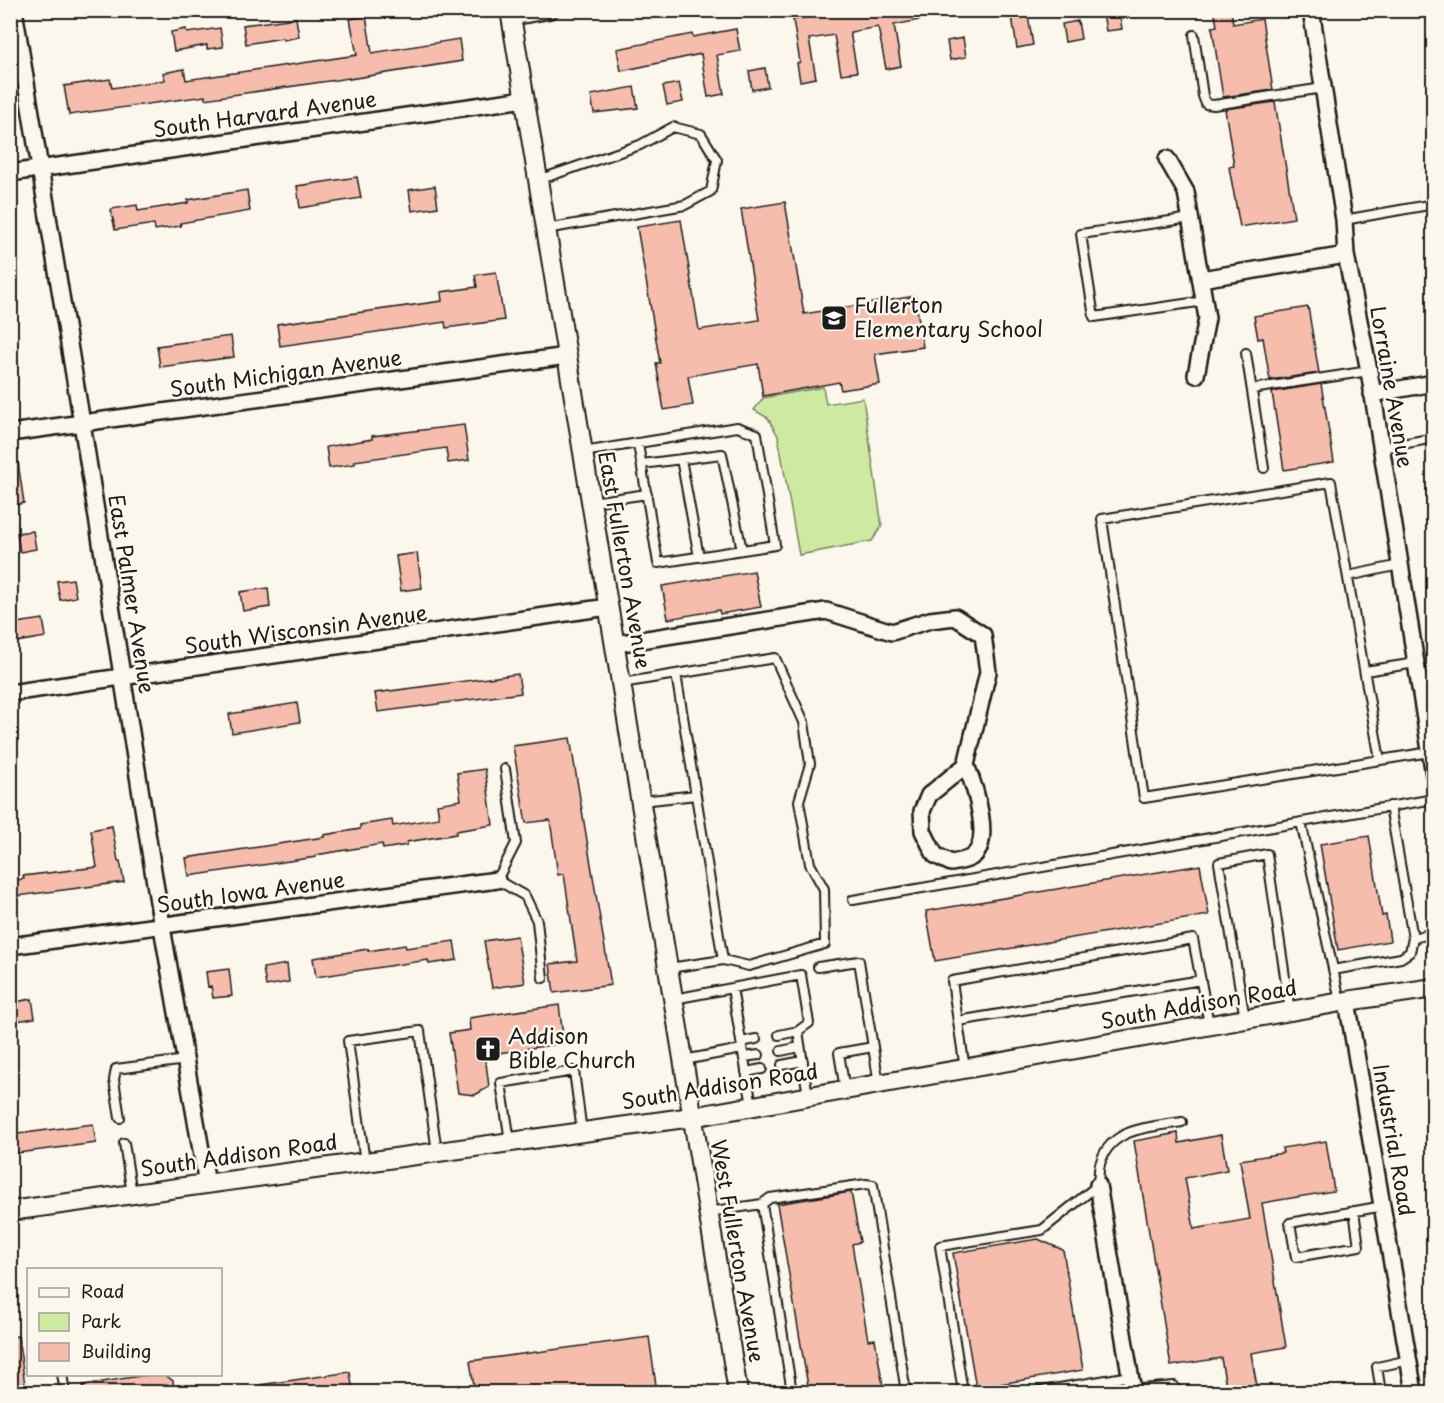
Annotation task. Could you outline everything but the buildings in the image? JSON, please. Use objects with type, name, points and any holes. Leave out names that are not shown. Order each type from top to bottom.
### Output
[{"type":"street","name":"East Palmer Avenue","points":[[14,10],[162,927],[207,1184]]},
{"type":"street","points":[[511,14],[550,10]]},
{"type":"street","name":"Lorraine Avenue","points":[[1311,10],[1344,220],[1346,255],[1369,371],[1434,775]]},
{"type":"street","name":"East Fullerton Avenue","points":[[511,14],[692,1117]]},
{"type":"street","name":"South Harvard Avenue","points":[[10,172],[525,99]]},
{"type":"street","points":[[1167,159],[1186,192],[1205,301],[1207,318],[1196,375]]},
{"type":"street","points":[[1201,279],[1346,255]]},
{"type":"street","name":"South Michigan Avenue","points":[[10,433],[567,356]]},
{"type":"street","points":[[1372,394],[1434,383]]},
{"type":"street","name":"South Wisconsin Avenue","points":[[10,693],[608,608]]},
{"type":"street","points":[[615,644],[826,611],[892,632],[930,620],[955,617],[983,635],[988,672],[966,765],[977,793],[982,825],[980,845],[971,858],[951,863],[935,855],[923,831],[922,811],[929,795],[966,765]]},
{"type":"street","name":"South Iowa Avenue","points":[[10,946],[497,880]]},
{"type":"street","name":"South Addison Road","points":[[10,1211],[692,1117],[1434,988]]},
{"type":"street","name":"Industrial Road","points":[[1343,1002],[1383,1206],[1414,1392]]},
{"type":"street","name":"West Fullerton Avenue","points":[[692,1117],[738,1392]]},
{"type":"street","points":[[1098,1185],[1132,1386]]},
{"type":"lane","points":[[1194,35],[1206,104],[1214,105],[1323,88]]},
{"type":"lane","points":[[538,180],[640,145],[674,127],[701,134],[717,160],[711,191],[685,205],[546,229]]},
{"type":"lane","points":[[1344,220],[1434,204]]},
{"type":"lane","points":[[1191,218],[1081,234],[1094,317],[1205,301]]},
{"type":"lane","points":[[1246,353],[1264,468]]},
{"type":"lane","points":[[1252,389],[1369,371]]},
{"type":"lane","points":[[583,452],[736,427],[757,434],[775,545],[658,563],[638,444]]},
{"type":"lane","points":[[1381,448],[1434,438]]},
{"type":"lane","points":[[642,464],[722,454],[742,550]]},
{"type":"lane","points":[[681,459],[699,557]]},
{"type":"lane","points":[[1380,760],[1331,482],[1102,519],[1144,798],[1430,752]]},
{"type":"lane","points":[[591,502],[647,494]]},
{"type":"lane","points":[[1348,576],[1400,566]]},
{"type":"lane","points":[[621,683],[775,658],[804,722],[810,764],[799,801],[810,864],[824,889],[825,944],[748,966],[723,960],[668,969]]},
{"type":"lane","points":[[1365,670],[1416,663]]},
{"type":"lane","points":[[676,674],[723,960]]},
{"type":"lane","points":[[505,769],[516,843],[497,880],[525,896],[537,921],[543,978]]},
{"type":"lane","points":[[640,801],[696,795]]},
{"type":"lane","points":[[853,900],[1434,799]]},
{"type":"lane","points":[[1333,970],[1401,957],[1410,952],[1413,938],[1390,806]]},
{"type":"lane","points":[[1301,822],[1333,970],[1343,1002]]},
{"type":"lane","points":[[1245,1020],[1219,863],[1267,854],[1290,1012]]},
{"type":"lane","points":[[1413,938],[1434,933]]},
{"type":"lane","points":[[965,1069],[952,981],[1193,939],[1209,1026]]},
{"type":"lane","points":[[818,967],[859,961],[879,1084]]},
{"type":"lane","points":[[673,1000],[801,975],[809,1023],[798,1031],[779,1035]]},
{"type":"lane","points":[[958,1021],[1201,981]]},
{"type":"lane","points":[[732,988],[752,1106]]},
{"type":"lane","points":[[365,1162],[348,1041],[420,1031],[437,1152]]},
{"type":"lane","points":[[798,1031],[808,1096]]},
{"type":"lane","points":[[742,1050],[756,1039]]},
{"type":"lane","points":[[781,1051],[800,1047]]},
{"type":"lane","points":[[845,1090],[838,1053],[873,1047]]},
{"type":"lane","points":[[682,1060],[742,1050],[759,1055]]},
{"type":"lane","points":[[120,1118],[114,1080],[116,1070],[186,1060]]},
{"type":"lane","points":[[782,1065],[803,1061]]},
{"type":"lane","points":[[746,1072],[762,1069]]},
{"type":"lane","points":[[510,1142],[501,1083],[574,1071],[582,1132]]},
{"type":"lane","points":[[963,1392],[940,1246],[1042,1230],[1098,1185],[1100,1163],[1106,1150],[1115,1140],[1128,1132],[1182,1122]]},
{"type":"lane","points":[[124,1143],[132,1194]]},
{"type":"lane","points":[[708,1212],[762,1204],[770,1198],[866,1184],[873,1185],[906,1392]]},
{"type":"lane","points":[[762,1204],[792,1392]]},
{"type":"lane","points":[[1354,1211],[1359,1246],[1296,1257],[1290,1223],[1354,1211],[1383,1206]]},
{"type":"lane","points":[[1381,1392],[1377,1367],[1409,1360]]},
{"type":"lane","points":[[62,1376],[65,1392]]},
{"type":"lane","points":[[1036,1392],[1132,1386],[1174,1386],[1175,1392]]},
{"type":"green space","points":[[823,387],[826,404],[863,398],[882,526],[872,541],[799,555],[778,436],[768,418],[754,410],[763,398]]},
{"type":"place","name":"Fullerton Elementary School","points":[[834,318]]},
{"type":"place","name":"Addison Bible Church","points":[[488,1049]]}]
